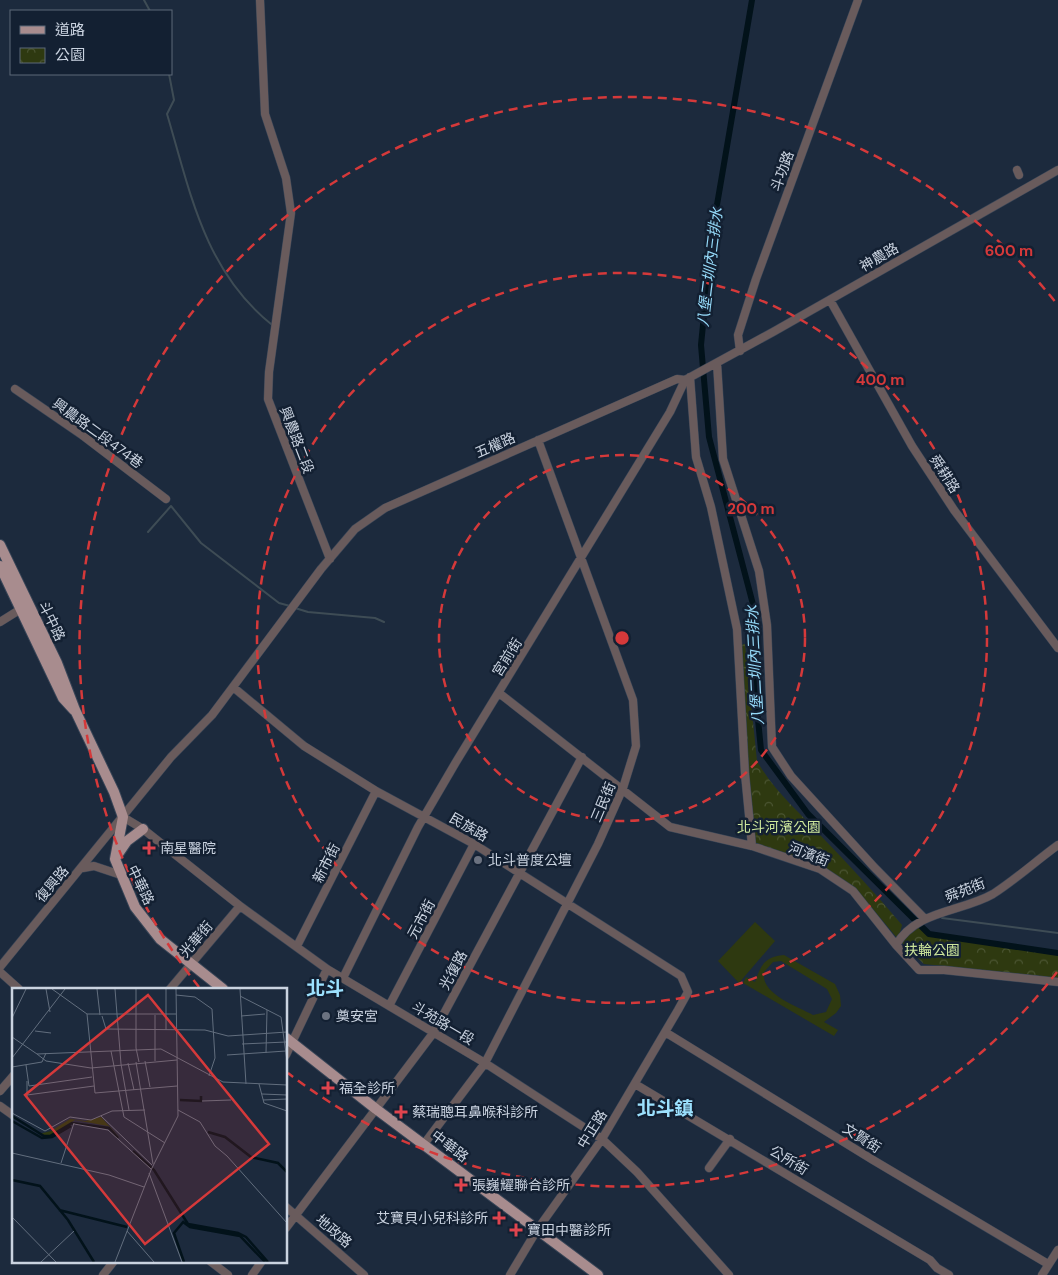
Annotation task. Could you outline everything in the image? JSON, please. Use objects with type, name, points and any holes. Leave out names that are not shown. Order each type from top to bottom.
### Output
[{"type":"main road","name":"斗中路","points":[[0,545],[25,606]]},
{"type":"main road","name":"斗中路","points":[[0,566],[57,663],[75,710],[114,792],[123,817]]},
{"type":"main road","name":"中華路","points":[[123,817],[114,860],[135,907],[160,939],[222,988]]},
{"type":"main road","points":[[114,860],[127,841],[143,829]]},
{"type":"main road","name":"中華路","points":[[290,1041],[376,1109],[598,1275]]},
{"type":"street","name":"興農路二段","points":[[260,0],[265,114],[286,178],[291,213],[269,372],[268,400],[330,559]]},
{"type":"street","name":"斗功路","points":[[740,351],[738,335],[756,279],[858,0]]},
{"type":"street","name":"神農路","points":[[715,364],[1058,170]]},
{"type":"street","name":"舜耕路","points":[[830,300],[912,446],[954,510],[1058,648]]},
{"type":"street","points":[[752,846],[745,774],[737,629],[711,507],[696,457],[689,377],[715,364],[723,459],[759,571],[766,616],[772,747],[791,776],[874,867],[925,919]]},
{"type":"street","name":"五權路","points":[[330,559],[355,529],[385,508],[677,379],[689,377]]},
{"type":"street","name":"宮前街","points":[[343,978],[425,816],[583,558],[689,377]]},
{"type":"street","name":"興農路二段474巷","points":[[15,389],[82,435],[166,499]]},
{"type":"street","name":"三民街","points":[[424,1144],[485,1063],[598,844],[623,788],[636,746],[633,700],[583,558],[538,440]]},
{"type":"street","points":[[123,817],[171,757],[208,720],[330,559]]},
{"type":"street","points":[[0,622],[25,606]]},
{"type":"street","name":"民族路","points":[[233,686],[304,746],[376,790],[474,844],[567,902],[681,976],[688,992]]},
{"type":"street","name":"河濱街","points":[[499,693],[623,788],[670,827],[752,846],[820,869],[853,891],[896,945],[919,970],[944,970],[1058,982]]},
{"type":"street","name":"光復路","points":[[288,1225],[434,1032],[582,757]]},
{"type":"street","name":"新市街","points":[[297,946],[376,790]]},
{"type":"street","name":"斗苑路一段","points":[[123,817],[143,829],[240,906],[327,969],[485,1063],[602,1139],[637,1172],[729,1275]]},
{"type":"street","name":"復興路","points":[[0,968],[123,817]]},
{"type":"street","name":"元市街","points":[[389,1006],[474,844]]},
{"type":"street","name":"舜苑街","points":[[896,945],[902,935],[925,919],[976,902],[993,894],[1058,845]]},
{"type":"street","points":[[82,868],[94,866],[120,875]]},
{"type":"street","name":"光華街","points":[[171,988],[240,906]]},
{"type":"street","points":[[290,1041],[327,969]]},
{"type":"street","points":[[0,972],[18,988]]},
{"type":"street","name":"中正路","points":[[510,1275],[537,1230],[602,1139],[688,992]]},
{"type":"street","name":"文賢街","points":[[665,1032],[873,1160],[1048,1264]]},
{"type":"street","points":[[0,1092],[12,1077]]},
{"type":"street","name":"公所街","points":[[635,1084],[930,1260],[937,1268],[949,1275]]},
{"type":"street","points":[[0,1106],[12,1115]]},
{"type":"street","points":[[709,1168],[730,1140]]},
{"type":"street","name":"地政路","points":[[288,1209],[364,1275]]},
{"type":"street","points":[[1042,1275],[1058,1250]]},
{"type":"street","points":[[103,1275],[113,1262]]},
{"type":"street","points":[[211,1262],[228,1275]]},
{"type":"street","points":[[252,1275],[261,1262]]},
{"type":"green space","name":"北斗河濱公園","points":[[745,644],[757,761],[771,782],[902,925],[898,939],[857,890],[820,867],[756,844],[744,748],[740,645]]},
{"type":"green space","points":[[755,922],[775,941],[739,983],[718,961]]},
{"type":"green space","name":"扶輪公園","points":[[918,923],[929,934],[1058,953],[1058,978],[924,964],[900,941]]},
{"type":"green space","points":[[784,955],[835,984],[840,995],[841,1006],[836,1013],[824,1022],[838,1030],[834,1036],[743,983],[746,977],[755,982],[764,963],[777,956]],"holes":[[[781,961],[827,989],[832,999],[826,1012],[813,1015],[774,993],[764,980],[764,972],[773,962]]]},
{"type":"waterway","points":[[144,0],[149,10]]},
{"type":"waterway","name":"八堡二圳內三排水","points":[[752,0],[712,234],[701,345],[709,437],[755,612],[755,689],[761,750],[808,814],[929,934],[1058,953]]},
{"type":"waterway","points":[[169,75],[174,100],[167,114],[202,228],[230,279],[248,303],[271,324]]},
{"type":"waterway","points":[[148,532],[171,506],[201,543],[279,603],[290,606]]},
{"type":"waterway","points":[[295,608],[308,612],[375,618],[384,622]]},
{"type":"waterway","points":[[942,918],[1058,933]]},
{"type":"place","name":"南星醫院","points":[[149,848]]},
{"type":"place","name":"北斗普度公壇","points":[[478,860]]},
{"type":"place","name":"奠安宮","points":[[326,1016]]},
{"type":"place","name":"福全診所","points":[[328,1088]]},
{"type":"place","name":"蔡瑞聰耳鼻喉科診所","points":[[401,1112]]},
{"type":"place","name":"張巍耀聯合診所","points":[[461,1185]]},
{"type":"place","name":"艾寶貝小兒科診所","points":[[499,1218]]},
{"type":"place","name":"寶田中醫診所","points":[[516,1230]]},
{"type":"district","name":"北斗","points":[[325,988]]},
{"type":"district","name":"北斗鎮","points":[[665,1108]]}]
